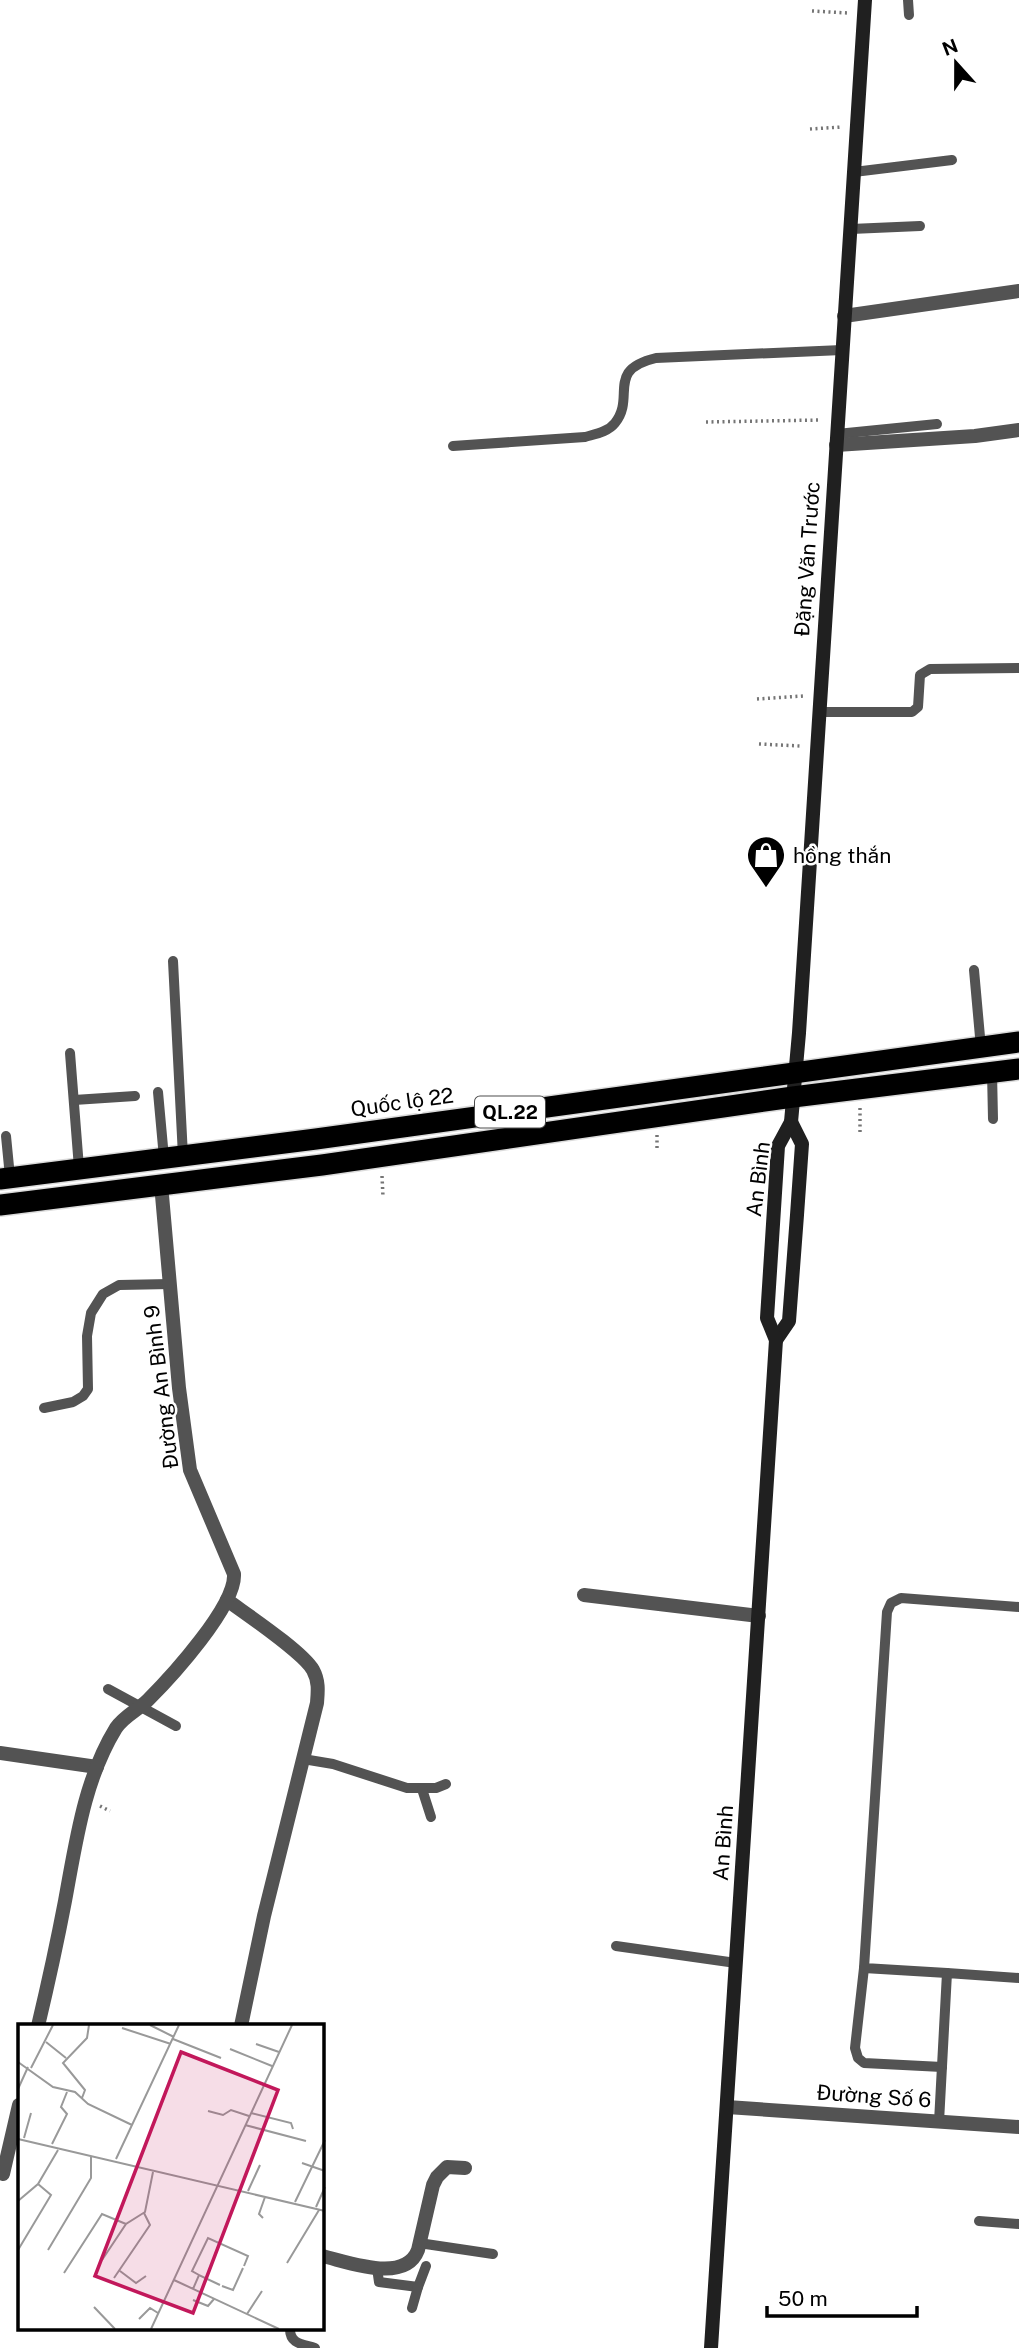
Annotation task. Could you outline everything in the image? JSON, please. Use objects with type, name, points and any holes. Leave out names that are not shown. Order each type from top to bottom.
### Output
[{"type":"highway","name":"Quốc lộ 22","points":[[5,1178],[1019,1042]]},
{"type":"highway","name":"QL.22","points":[[0,1205],[323,1165],[793,1097],[1019,1069]]},
{"type":"main road","name":"Đặng Văn Trước","points":[[791,1122],[865,7]]},
{"type":"main road","name":"An Bình","points":[[776,1340],[789,1321],[802,1144],[791,1122]]},
{"type":"main road","name":"An Bình","points":[[711,2348],[776,1340],[767,1318],[778,1146],[791,1122]]},
{"type":"street","points":[[844,316],[1019,291]]},
{"type":"street","points":[[837,433],[975,436],[1019,430]]},
{"type":"street","name":"Đường An Bình 9","points":[[38,2024],[54,1961],[81,1811],[97,1768],[117,1726],[141,1707],[197,1645],[233,1588],[234,1574],[193,1479],[188,1458],[179,1388],[162,1184]]},
{"type":"street","points":[[584,1595],[760,1616]]},
{"type":"street","points":[[227,1600],[301,1656],[312,1669],[318,1687],[317,1703],[264,1916],[242,2024]]},
{"type":"street","points":[[0,1753],[97,1768]]},
{"type":"street","name":"Đường Số 6","points":[[726,2106],[1019,2127]]},
{"type":"street","points":[[3,2174],[18,2109]]},
{"type":"street","points":[[324,2256],[377,2268],[406,2266],[414,2259],[437,2176],[447,2168],[465,2168]]},
{"type":"lane","points":[[908,0],[909,15]]},
{"type":"lane","points":[[854,172],[952,160]]},
{"type":"lane","points":[[851,229],[920,226]]},
{"type":"lane","points":[[453,446],[585,437],[603,432],[615,423],[620,412],[626,375],[635,366],[656,358],[842,350]]},
{"type":"lane","points":[[837,433],[937,424]]},
{"type":"lane","points":[[818,712],[912,712],[918,707],[920,675],[930,669],[1018,668]]},
{"type":"lane","points":[[173,961],[174,1157]]},
{"type":"lane","points":[[974,970],[981,1048]]},
{"type":"lane","points":[[71,1053],[79,1168]]},
{"type":"lane","points":[[992,1072],[993,1119]]},
{"type":"lane","points":[[158,1092],[174,1157]]},
{"type":"lane","points":[[74,1100],[135,1096]]},
{"type":"lane","points":[[5,1178],[6,1136]]},
{"type":"lane","points":[[44,1408],[73,1402],[88,1389],[87,1336],[91,1313],[103,1294],[119,1285],[170,1284]]},
{"type":"lane","points":[[942,2067],[864,2063],[858,2058],[855,2048],[864,1968],[887,1612],[891,1603],[901,1598],[1019,1606]]},
{"type":"lane","points":[[108,1689],[176,1726]]},
{"type":"lane","points":[[303,1759],[333,1764],[407,1788],[436,1788],[446,1784]]},
{"type":"lane","points":[[422,1789],[431,1817]]},
{"type":"lane","points":[[616,1946],[736,1963]]},
{"type":"lane","points":[[864,1968],[1019,1978]]},
{"type":"lane","points":[[939,2122],[947,1973]]},
{"type":"lane","points":[[979,2221],[1019,2224]]},
{"type":"lane","points":[[419,2243],[493,2254]]},
{"type":"lane","points":[[412,2308],[426,2266]]},
{"type":"lane","points":[[377,2268],[379,2282],[418,2287]]},
{"type":"lane","points":[[290,2330],[290,2337],[294,2342],[315,2348]]},
{"type":"path","points":[[812,12],[865,7]]},
{"type":"path","points":[[810,129],[858,127]]},
{"type":"path","points":[[706,422],[837,433]]},
{"type":"path","points":[[757,699],[819,695]]},
{"type":"path","points":[[759,744],[816,747]]},
{"type":"place","name":"hồng thắn","points":[[766,889]]}]
